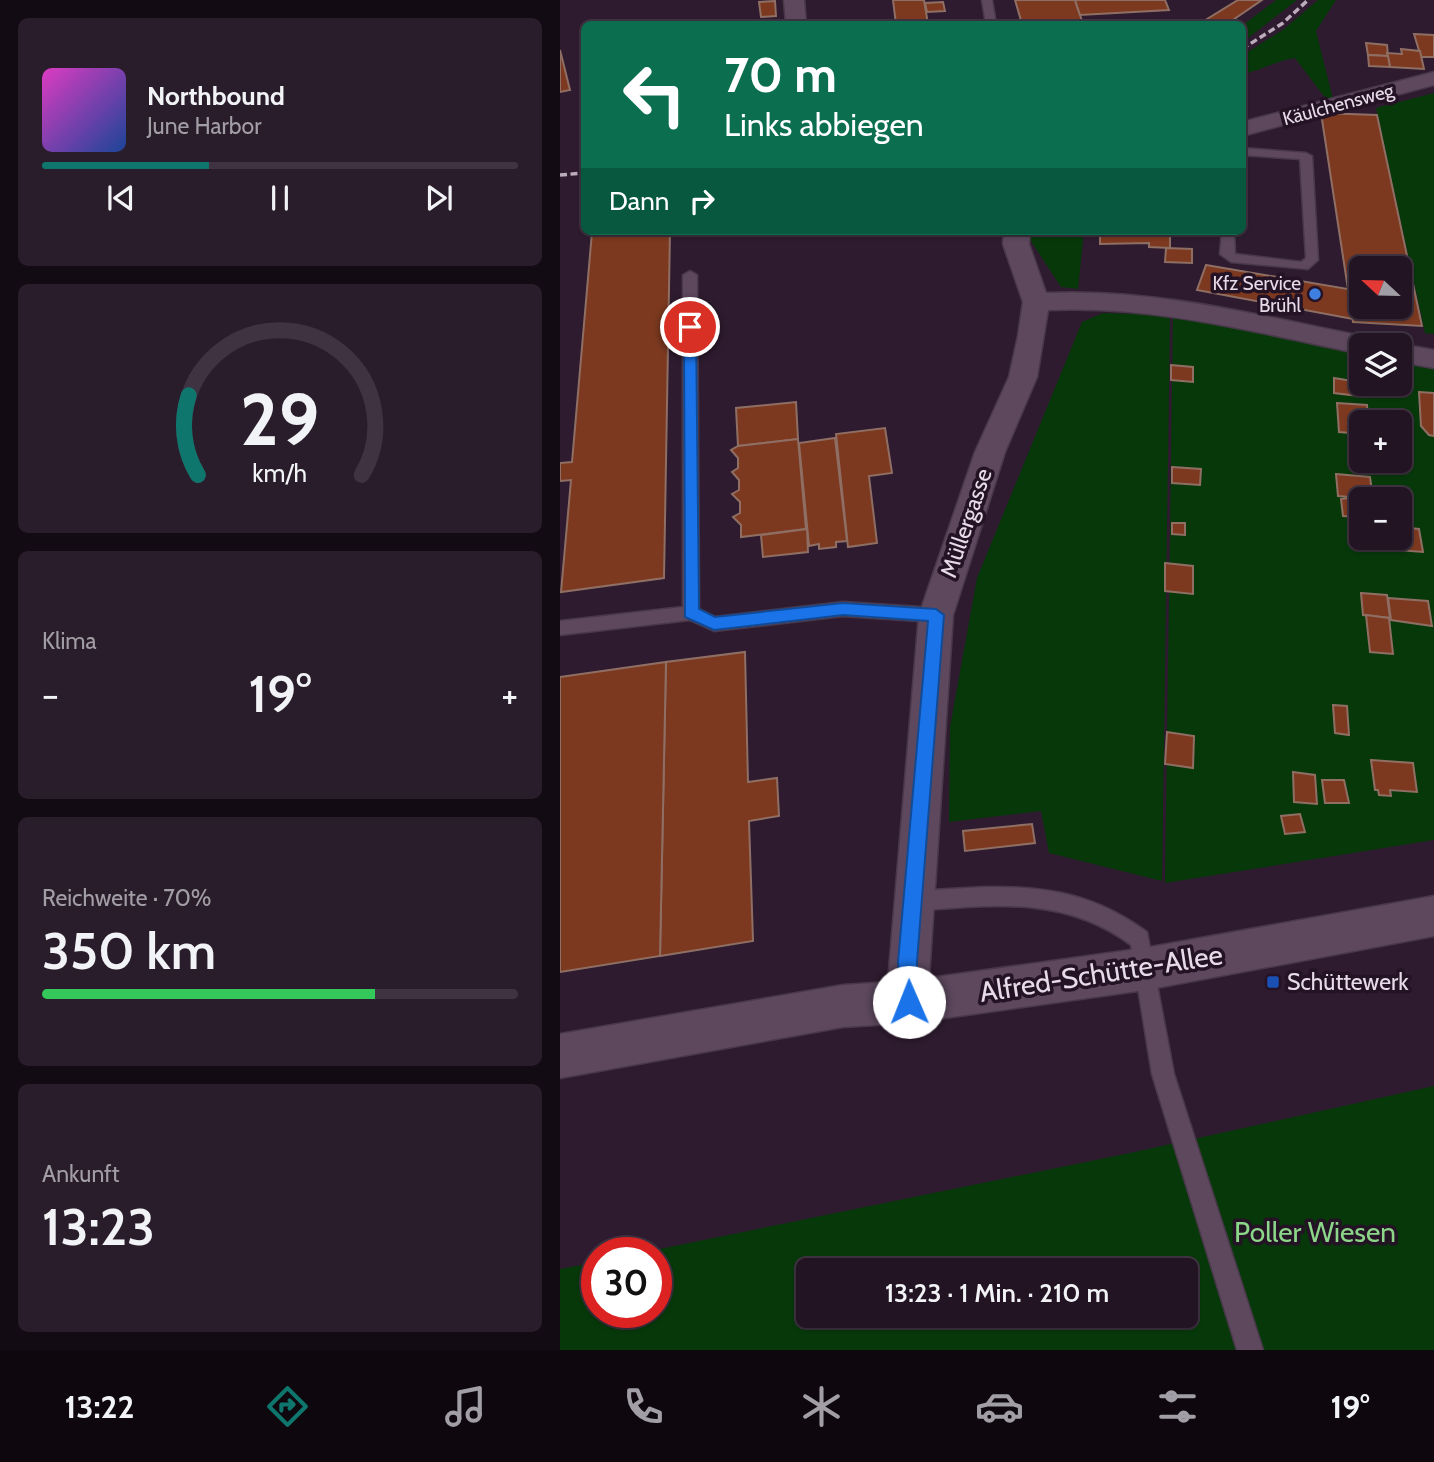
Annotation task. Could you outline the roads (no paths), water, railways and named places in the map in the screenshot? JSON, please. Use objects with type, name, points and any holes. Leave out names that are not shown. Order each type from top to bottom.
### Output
[{"type":"street","points":[[793,0],[796,21]]},
{"type":"street","name":"Käulchensweg","points":[[1246,128],[1434,78]]},
{"type":"street","name":"Müllergasse","points":[[909,1002],[908,962],[936,615],[990,452],[1023,377],[1036,302],[1016,244],[1017,235]]},
{"type":"street","points":[[1036,302],[1080,298],[1170,308],[1349,342]]},
{"type":"street","points":[[1412,355],[1434,359]]},
{"type":"street","name":"Alfred-Schütte-Allee","points":[[560,1056],[843,1006],[909,1002],[1145,969],[1434,916]]},
{"type":"lane","points":[[987,0],[990,21]]},
{"type":"lane","points":[[1228,235],[1226,254],[1231,258],[1303,266],[1311,260],[1306,156],[1246,151]]},
{"type":"lane","points":[[690,275],[691,613]]},
{"type":"lane","points":[[560,628],[691,613],[714,624],[843,609],[936,615]]},
{"type":"lane","points":[[913,901],[1003,896],[1063,903],[1104,915],[1140,939],[1163,1074],[1250,1350]]},
{"type":"railway","points":[[1246,46],[1283,23],[1308,0]]},
{"type":"railway","points":[[560,175],[581,173]]},
{"type":"place","name":"Kfz Service Brühl","points":[[1315,294]]},
{"type":"place","name":"Schüttewerk","points":[[1273,982]]},
{"type":"park label","name":"Poller Wiesen","points":[[1315,1232]]}]
